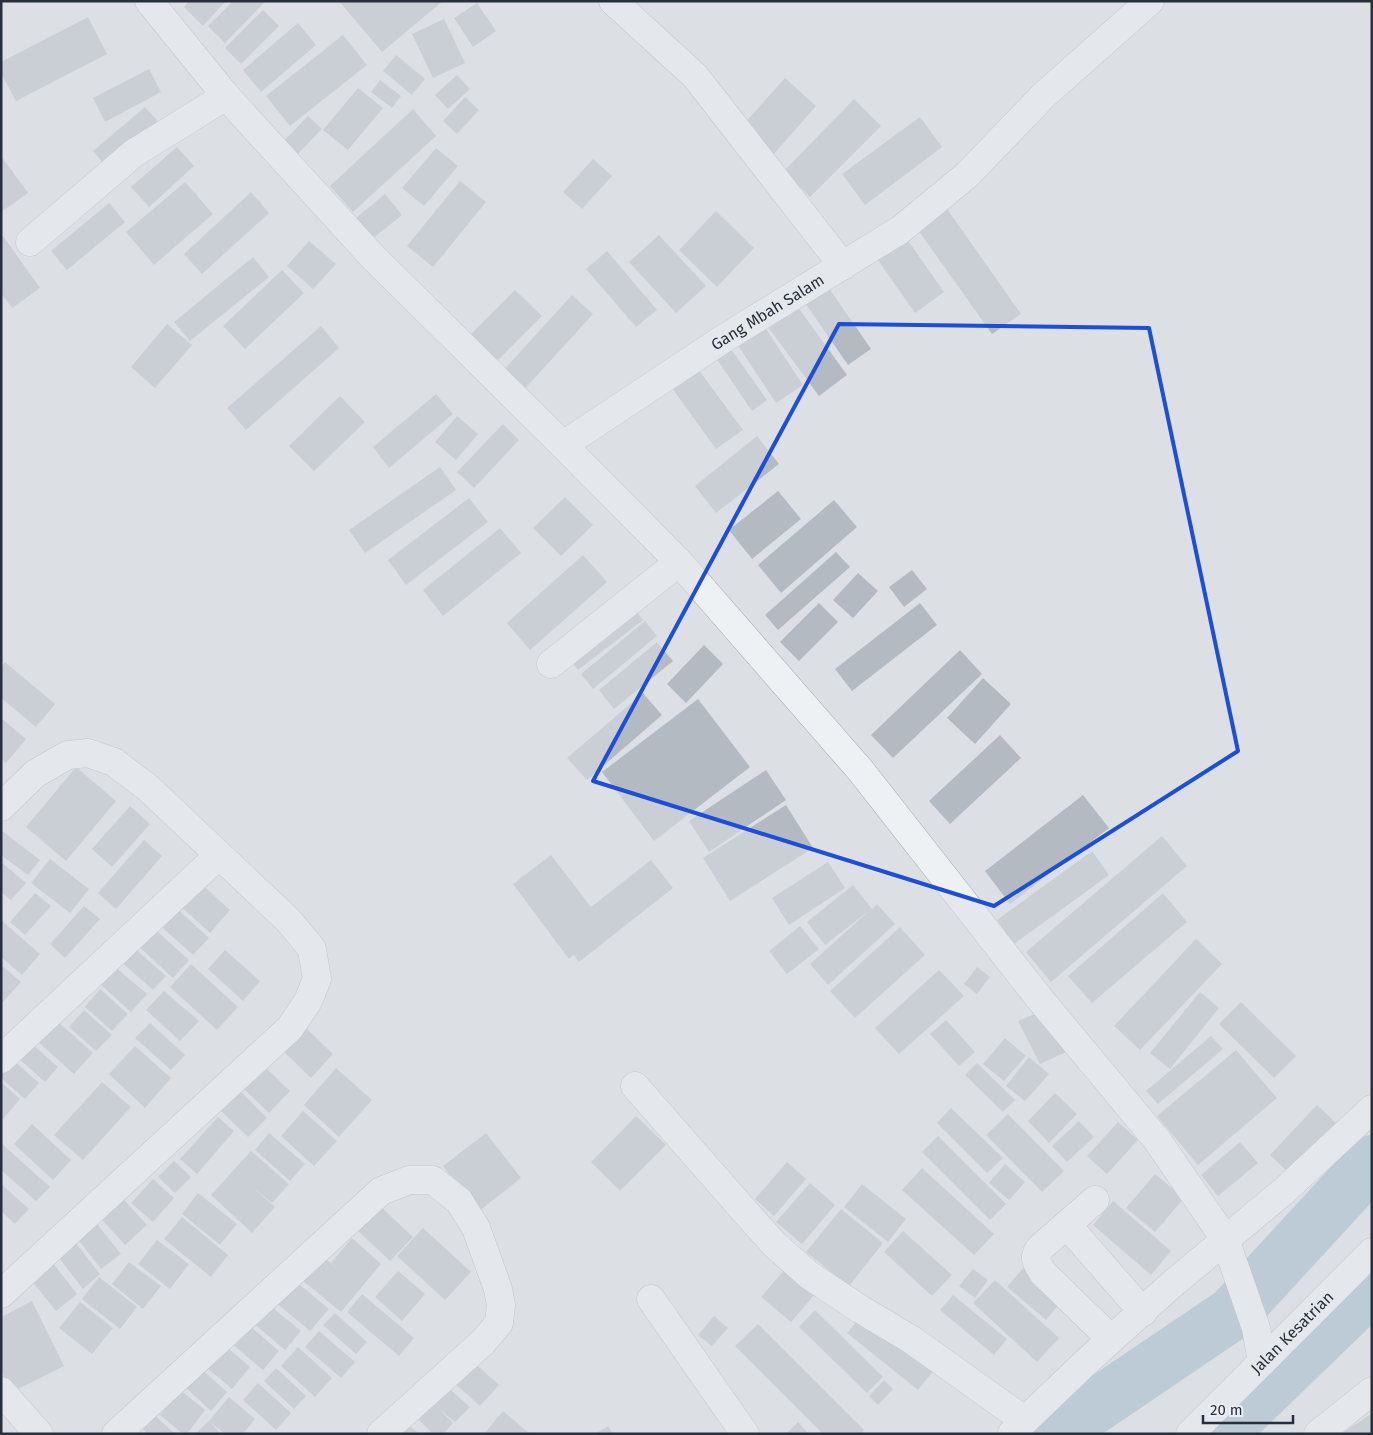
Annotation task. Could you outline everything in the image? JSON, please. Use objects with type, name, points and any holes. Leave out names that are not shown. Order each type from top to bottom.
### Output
[{"type":"street","points":[[149,1],[226,96],[371,255],[564,445],[679,562],[860,771],[1039,998],[1156,1140],[1229,1247],[1256,1328],[1262,1362]]},
{"type":"street","points":[[613,1],[695,76],[842,266]]},
{"type":"street","name":"Gang Mbah Salam","points":[[564,445],[723,339],[900,230],[967,175],[1044,94],[1150,1]]},
{"type":"street","points":[[30,242],[134,153],[226,96]]},
{"type":"street","points":[[551,664],[679,562]]},
{"type":"street","points":[[1,807],[36,773],[68,755],[88,753],[114,762],[147,787],[288,920],[312,949],[316,979],[308,1001],[290,1028],[1,1294]]},
{"type":"street","points":[[1,1059],[219,856]]},
{"type":"street","points":[[635,1086],[775,1244],[810,1275],[860,1309],[912,1340],[1018,1427],[1143,1312],[1229,1247],[1285,1190],[1372,1109]]},
{"type":"street","points":[[116,1434],[381,1191],[408,1180],[433,1180],[459,1201],[476,1228],[498,1288],[501,1305],[499,1323],[483,1342],[381,1434]]},
{"type":"street","points":[[1095,1200],[1040,1248],[1035,1254],[1035,1261],[1043,1272],[1112,1339]]},
{"type":"street","points":[[1067,1225],[1143,1312]]},
{"type":"street","name":"Jalan Kesatrian","points":[[1190,1434],[1372,1252]]},
{"type":"street","points":[[650,1299],[745,1434]]},
{"type":"street","points":[[1,1390],[39,1434]]},
{"type":"street","points":[[1318,1434],[1372,1391]]},
{"type":"highlighted area","points":[[839,324],[1149,328],[1238,751],[994,906],[593,781]]},
{"type":"building","points":[[189,1],[226,1],[203,26],[184,7]]},
{"type":"building","points":[[233,1],[266,1],[225,43],[208,26]]},
{"type":"building","points":[[339,1],[443,1],[382,52]]},
{"type":"building","points":[[477,3],[496,31],[473,47],[454,18]]},
{"type":"building","points":[[263,10],[279,26],[241,64],[225,48]]},
{"type":"building","points":[[88,17],[107,54],[16,101],[1,73],[1,62]]},
{"type":"building","points":[[444,19],[465,63],[433,78],[412,34]]},
{"type":"building","points":[[298,23],[316,45],[261,92],[243,70]]},
{"type":"building","points":[[343,35],[367,65],[290,126],[266,96]]},
{"type":"building","points":[[396,55],[425,79],[412,95],[383,71]]},
{"type":"building","points":[[149,69],[161,92],[105,122],[93,98]]},
{"type":"building","points":[[457,75],[470,89],[448,109],[435,95]]},
{"type":"building","points":[[785,78],[816,106],[773,155],[741,127]]},
{"type":"building","points":[[380,80],[401,96],[392,108],[371,92]]},
{"type":"building","points":[[358,88],[383,108],[348,150],[323,130]]},
{"type":"building","points":[[465,97],[479,110],[457,134],[443,121]]},
{"type":"building","points":[[854,99],[881,126],[810,197],[784,171]]},
{"type":"building","points":[[145,107],[161,125],[108,169],[93,151]]},
{"type":"building","points":[[413,109],[436,136],[353,212],[330,186]]},
{"type":"building","points":[[308,116],[322,129],[291,161],[277,148]]},
{"type":"building","points":[[920,117],[942,147],[865,205],[842,174]]},
{"type":"building","points":[[177,147],[194,166],[149,207],[131,187]]},
{"type":"building","points":[[436,148],[458,166],[424,206],[402,188]]},
{"type":"building","points":[[1,156],[28,193],[1,212]]},
{"type":"building","points":[[593,159],[612,176],[582,209],[563,192]]},
{"type":"building","points":[[460,181],[486,202],[433,267],[407,246]]},
{"type":"building","points":[[185,182],[213,214],[154,265],[126,232]]},
{"type":"building","points":[[251,192],[269,213],[202,274],[184,254]]},
{"type":"building","points":[[385,194],[402,215],[367,243],[350,223]]},
{"type":"building","points":[[109,203],[125,222],[67,270],[51,251]]},
{"type":"building","points":[[945,206],[1021,314],[992,334],[916,227]]},
{"type":"building","points":[[716,211],[754,248],[717,287],[679,250]]},
{"type":"building","points":[[902,232],[944,292],[915,313],[873,253]]},
{"type":"building","points":[[659,235],[706,286],[676,313],[629,262]]},
{"type":"building","points":[[3,236],[40,288],[12,308],[1,293],[1,237]]},
{"type":"building","points":[[309,241],[336,264],[313,289],[287,266]]},
{"type":"building","points":[[607,251],[657,310],[636,327],[586,269]]},
{"type":"building","points":[[253,257],[269,277],[190,341],[174,322]]},
{"type":"building","points":[[282,270],[304,293],[245,349],[223,326]]},
{"type":"building","points":[[824,281],[871,349],[848,365],[801,297]]},
{"type":"building","points":[[515,290],[542,316],[495,363],[468,337]]},
{"type":"building","points":[[572,295],[593,314],[521,393],[500,374]]},
{"type":"building","points":[[797,306],[847,375],[819,396],[768,327]]},
{"type":"building","points":[[167,324],[192,345],[155,388],[131,367]]},
{"type":"building","points":[[321,326],[339,348],[246,430],[227,408]]},
{"type":"building","points":[[764,326],[803,385],[776,403],[737,344]]},
{"type":"building","points":[[726,342],[767,400],[752,411],[712,352]]},
{"type":"building","points":[[698,369],[743,430],[716,449],[672,388]]},
{"type":"building","points":[[436,394],[453,414],[389,468],[373,447]]},
{"type":"building","points":[[340,396],[365,422],[314,471],[289,446]]},
{"type":"building","points":[[457,416],[478,434],[456,460],[435,442]]},
{"type":"building","points":[[503,424],[519,440],[474,488],[457,472]]},
{"type":"building","points":[[757,436],[779,464],[716,513],[695,486]]},
{"type":"building","points":[[440,467],[456,490],[365,553],[349,530]]},
{"type":"building","points":[[778,491],[801,519],[752,559],[729,530]]},
{"type":"building","points":[[565,497],[593,525],[561,556],[533,528]]},
{"type":"building","points":[[469,498],[488,522],[406,585],[388,560]]},
{"type":"building","points":[[834,500],[857,527],[781,593],[758,565]]},
{"type":"building","points":[[500,528],[521,553],[443,616],[423,590]]},
{"type":"building","points":[[836,552],[850,567],[778,630],[765,615]]},
{"type":"building","points":[[583,555],[607,582],[530,650],[507,623]]},
{"type":"building","points":[[912,570],[927,589],[904,607],[889,587]]},
{"type":"building","points":[[858,573],[878,591],[853,618],[833,600]]},
{"type":"building","points":[[630,603],[643,620],[578,670],[565,653]]},
{"type":"building","points":[[819,603],[838,622],[799,661],[780,642]]},
{"type":"building","points":[[920,603],[937,625],[852,691],[835,669]]},
{"type":"building","points":[[645,621],[657,636],[593,689],[581,674]]},
{"type":"building","points":[[657,642],[673,661],[614,709],[599,690]]},
{"type":"building","points":[[704,645],[723,664],[686,703],[667,684]]},
{"type":"building","points":[[960,650],[982,674],[893,758],[871,735]]},
{"type":"building","points":[[5,662],[55,704],[36,727],[1,698],[1,667]]},
{"type":"building","points":[[983,678],[1011,704],[975,744],[947,718]]},
{"type":"building","points":[[643,693],[662,715],[587,780],[567,758]]},
{"type":"building","points":[[698,699],[750,767],[654,841],[602,772]]},
{"type":"building","points":[[1,718],[26,739],[6,763],[1,759]]},
{"type":"building","points":[[1000,735],[1021,758],[950,824],[929,801]]},
{"type":"building","points":[[76,767],[116,801],[66,861],[26,827]]},
{"type":"building","points":[[766,770],[786,800],[709,852],[689,821]]},
{"type":"building","points":[[1083,795],[1109,828],[1010,904],[985,871]]},
{"type":"building","points":[[786,805],[813,848],[730,901],[703,858]]},
{"type":"building","points":[[130,806],[150,824],[112,867],[92,849]]},
{"type":"building","points":[[1,830],[40,860],[28,875],[1,855]]},
{"type":"building","points":[[1162,836],[1187,866],[1051,982],[1026,952]]},
{"type":"building","points":[[144,840],[162,856],[116,909],[98,893]]},
{"type":"building","points":[[1092,851],[1109,875],[1014,944],[997,920]]},
{"type":"building","points":[[551,855],[591,907],[651,860],[673,888],[579,962],[574,955],[569,959],[513,884]]},
{"type":"building","points":[[50,859],[89,889],[70,913],[31,883]]},
{"type":"building","points":[[1,862],[26,883],[11,900],[1,892]]},
{"type":"building","points":[[828,862],[845,888],[789,925],[772,898]]},
{"type":"building","points":[[199,882],[230,910],[210,933],[179,905]]},
{"type":"building","points":[[853,885],[872,909],[877,904],[895,924],[828,985],[810,964],[870,910],[825,945],[807,922]]},
{"type":"building","points":[[35,893],[51,906],[25,935],[10,922]]},
{"type":"building","points":[[1163,893],[1187,922],[1092,1003],[1068,976]]},
{"type":"building","points":[[171,903],[209,938],[193,955],[155,921]]},
{"type":"building","points":[[84,906],[100,919],[65,958],[50,944]]},
{"type":"building","points":[[1,920],[40,954],[22,975],[1,957]]},
{"type":"building","points":[[150,925],[189,960],[173,978],[134,942]]},
{"type":"building","points":[[800,926],[819,949],[787,974],[769,951]]},
{"type":"building","points":[[900,927],[925,955],[855,1018],[830,991]]},
{"type":"building","points":[[1196,939],[1222,964],[1140,1050],[1114,1026]]},
{"type":"building","points":[[132,946],[166,976],[153,990],[119,960]]},
{"type":"building","points":[[225,950],[260,981],[243,1001],[208,969]]},
{"type":"building","points":[[191,964],[238,1007],[217,1030],[170,987]]},
{"type":"building","points":[[1,965],[21,982],[1,1004]]},
{"type":"building","points":[[114,966],[147,994],[131,1012],[99,983]]},
{"type":"building","points":[[977,967],[990,977],[977,994],[964,984]]},
{"type":"building","points":[[939,970],[964,996],[899,1054],[875,1028]]},
{"type":"building","points":[[100,989],[128,1014],[112,1031],[85,1007]]},
{"type":"building","points":[[164,991],[199,1021],[180,1041],[146,1010]]},
{"type":"building","points":[[1200,992],[1219,1008],[1170,1069],[1150,1053]]},
{"type":"building","points":[[1241,1002],[1296,1056],[1274,1078],[1219,1024]]},
{"type":"building","points":[[84,1010],[112,1035],[96,1051],[69,1027]]},
{"type":"building","points":[[1044,1010],[1066,1052],[1040,1064],[1018,1021]]},
{"type":"building","points":[[55,1019],[93,1053],[74,1074],[36,1040]]},
{"type":"building","points":[[946,1020],[975,1052],[959,1066],[930,1034]]},
{"type":"building","points":[[150,1023],[185,1055],[171,1070],[135,1038]]},
{"type":"building","points":[[304,1026],[333,1054],[311,1078],[282,1050]]},
{"type":"building","points":[[1211,1036],[1223,1049],[1158,1104],[1146,1091]]},
{"type":"building","points":[[1005,1038],[1026,1056],[1004,1081],[983,1064]]},
{"type":"building","points":[[31,1043],[58,1067],[45,1082],[18,1058]]},
{"type":"building","points":[[135,1046],[171,1078],[145,1108],[109,1074]]},
{"type":"building","points":[[1236,1050],[1277,1098],[1198,1165],[1157,1116]]},
{"type":"building","points":[[1029,1057],[1049,1074],[1025,1101],[1006,1086]]},
{"type":"building","points":[[12,1059],[39,1083],[25,1099],[1,1078],[1,1071]]},
{"type":"building","points":[[977,1063],[1015,1100],[1003,1112],[965,1075]]},
{"type":"building","points":[[262,1064],[290,1091],[269,1113],[241,1086]]},
{"type":"building","points":[[336,1068],[372,1100],[339,1137],[304,1105]]},
{"type":"building","points":[[1,1082],[20,1099],[3,1119],[1,1117]]},
{"type":"building","points":[[102,1082],[131,1107],[83,1160],[54,1135]]},
{"type":"building","points":[[234,1085],[267,1118],[248,1137],[215,1105]]},
{"type":"building","points":[[1055,1093],[1077,1114],[1049,1143],[1028,1121]]},
{"type":"building","points":[[1317,1105],[1336,1123],[1289,1173],[1270,1155]]},
{"type":"building","points":[[951,1108],[1003,1158],[987,1173],[937,1123]]},
{"type":"building","points":[[303,1111],[337,1141],[314,1166],[281,1136]]},
{"type":"building","points":[[1008,1114],[1064,1171],[1042,1192],[986,1135]]},
{"type":"building","points":[[636,1116],[666,1145],[620,1191],[591,1162]]},
{"type":"building","points":[[218,1117],[234,1131],[197,1174],[180,1159]]},
{"type":"building","points":[[1079,1121],[1094,1137],[1067,1162],[1052,1146]]},
{"type":"building","points":[[1118,1122],[1138,1140],[1107,1174],[1087,1156]]},
{"type":"building","points":[[32,1124],[71,1160],[53,1180],[14,1144]]},
{"type":"building","points":[[269,1133],[305,1164],[290,1181],[255,1150]]},
{"type":"building","points":[[486,1133],[521,1178],[479,1211],[443,1166]]},
{"type":"building","points":[[938,1136],[1006,1204],[990,1220],[922,1152]]},
{"type":"building","points":[[1240,1142],[1258,1163],[1218,1196],[1201,1175]]},
{"type":"building","points":[[1,1143],[50,1187],[36,1201],[1,1170]]},
{"type":"building","points":[[251,1151],[289,1184],[272,1203],[252,1187],[275,1207],[252,1233],[211,1195]]},
{"type":"building","points":[[174,1161],[191,1177],[175,1193],[158,1177]]},
{"type":"building","points":[[787,1162],[806,1179],[774,1216],[755,1199]]},
{"type":"building","points":[[1005,1164],[1025,1182],[1009,1200],[989,1183]]},
{"type":"building","points":[[922,1168],[994,1234],[974,1255],[902,1190]]},
{"type":"building","points":[[1155,1174],[1184,1198],[1155,1232],[1126,1208]]},
{"type":"building","points":[[153,1179],[174,1198],[153,1222],[131,1203]]},
{"type":"building","points":[[810,1183],[835,1205],[802,1244],[776,1222]]},
{"type":"building","points":[[1,1184],[29,1209],[15,1224],[1,1211]]},
{"type":"building","points":[[862,1184],[906,1219],[888,1242],[844,1207]]},
{"type":"building","points":[[117,1192],[147,1225],[125,1245],[95,1212]]},
{"type":"building","points":[[198,1193],[237,1224],[220,1245],[182,1214]]},
{"type":"building","points":[[1113,1201],[1171,1251],[1151,1275],[1093,1225]]},
{"type":"building","points":[[377,1203],[413,1237],[390,1261],[354,1227]]},
{"type":"building","points":[[841,1209],[883,1243],[849,1286],[806,1252]]},
{"type":"building","points":[[182,1217],[228,1255],[211,1277],[164,1239]]},
{"type":"building","points":[[92,1218],[121,1254],[101,1269],[73,1233]]},
{"type":"building","points":[[423,1228],[471,1272],[445,1300],[397,1256]]},
{"type":"building","points":[[903,1231],[952,1275],[932,1296],[884,1252]]},
{"type":"building","points":[[71,1237],[100,1274],[83,1289],[53,1250]]},
{"type":"building","points":[[352,1238],[381,1264],[341,1312],[297,1276],[317,1252],[345,1275],[331,1263]]},
{"type":"building","points":[[157,1240],[189,1264],[170,1289],[138,1264]]},
{"type":"building","points":[[49,1258],[77,1294],[56,1311],[27,1275]]},
{"type":"building","points":[[129,1262],[161,1286],[143,1309],[112,1284]]},
{"type":"building","points":[[787,1267],[816,1293],[791,1322],[761,1297]]},
{"type":"building","points":[[1023,1268],[1062,1301],[1046,1320],[1007,1287]]},
{"type":"building","points":[[973,1269],[988,1280],[975,1298],[959,1286]]},
{"type":"building","points":[[398,1271],[425,1294],[402,1321],[375,1297]]},
{"type":"building","points":[[99,1277],[137,1307],[120,1329],[82,1299]]},
{"type":"building","points":[[294,1280],[329,1309],[310,1331],[275,1302]]},
{"type":"building","points":[[995,1280],[1059,1338],[1037,1362],[973,1303]]},
{"type":"building","points":[[362,1294],[414,1338],[399,1356],[347,1312]]},
{"type":"building","points":[[953,1295],[1007,1339],[994,1355],[940,1310]]},
{"type":"building","points":[[32,1301],[64,1366],[12,1392],[1,1371],[1,1317]]},
{"type":"building","points":[[80,1302],[113,1328],[92,1354],[59,1328]]},
{"type":"building","points":[[267,1303],[301,1331],[285,1350],[252,1322]]},
{"type":"building","points":[[815,1310],[883,1377],[867,1393],[799,1327]]},
{"type":"building","points":[[335,1313],[367,1342],[356,1354],[323,1325]]},
{"type":"building","points":[[863,1314],[934,1370],[918,1390],[847,1333]]},
{"type":"building","points":[[714,1316],[728,1328],[712,1346],[698,1335]]},
{"type":"building","points":[[243,1320],[279,1351],[263,1370],[226,1339]]},
{"type":"building","points":[[758,1324],[864,1430],[860,1434],[823,1434],[735,1346]]},
{"type":"building","points":[[319,1331],[355,1362],[341,1378],[305,1347]]},
{"type":"building","points":[[220,1341],[250,1367],[232,1389],[201,1363]]},
{"type":"building","points":[[298,1347],[332,1378],[315,1397],[281,1366]]},
{"type":"building","points":[[470,1359],[499,1385],[480,1406],[451,1380]]},
{"type":"building","points":[[199,1367],[227,1392],[211,1411],[183,1385]]},
{"type":"building","points":[[276,1368],[306,1396],[294,1409],[264,1381]]},
{"type":"building","points":[[884,1380],[893,1389],[878,1405],[869,1396]]},
{"type":"building","points":[[258,1383],[291,1413],[276,1430],[243,1400]]},
{"type":"building","points":[[444,1384],[470,1407],[455,1422],[438,1408],[453,1423],[443,1434],[433,1434],[415,1416]]},
{"type":"building","points":[[180,1390],[205,1410],[187,1434],[183,1434],[160,1415]]},
{"type":"building","points":[[229,1397],[255,1419],[243,1434],[225,1434],[209,1421]]},
{"type":"building","points":[[147,1408],[175,1434],[148,1434],[135,1421]]},
{"type":"building","points":[[503,1411],[530,1434],[484,1434]]},
{"type":"building","points":[[1372,1413],[1372,1434],[1341,1434]]},
{"type":"building","points":[[209,1421],[221,1434],[195,1434]]},
{"type":"building","points":[[798,1422],[809,1434],[786,1434]]},
{"type":"building","points":[[406,1423],[419,1434],[397,1434]]},
{"type":"building","points":[[608,1426],[613,1434],[595,1434]]},
{"type":"waterway","points":[[1054,1434],[1233,1313],[1372,1162]]},
{"type":"waterway","points":[[1220,1434],[1363,1296]]}]
